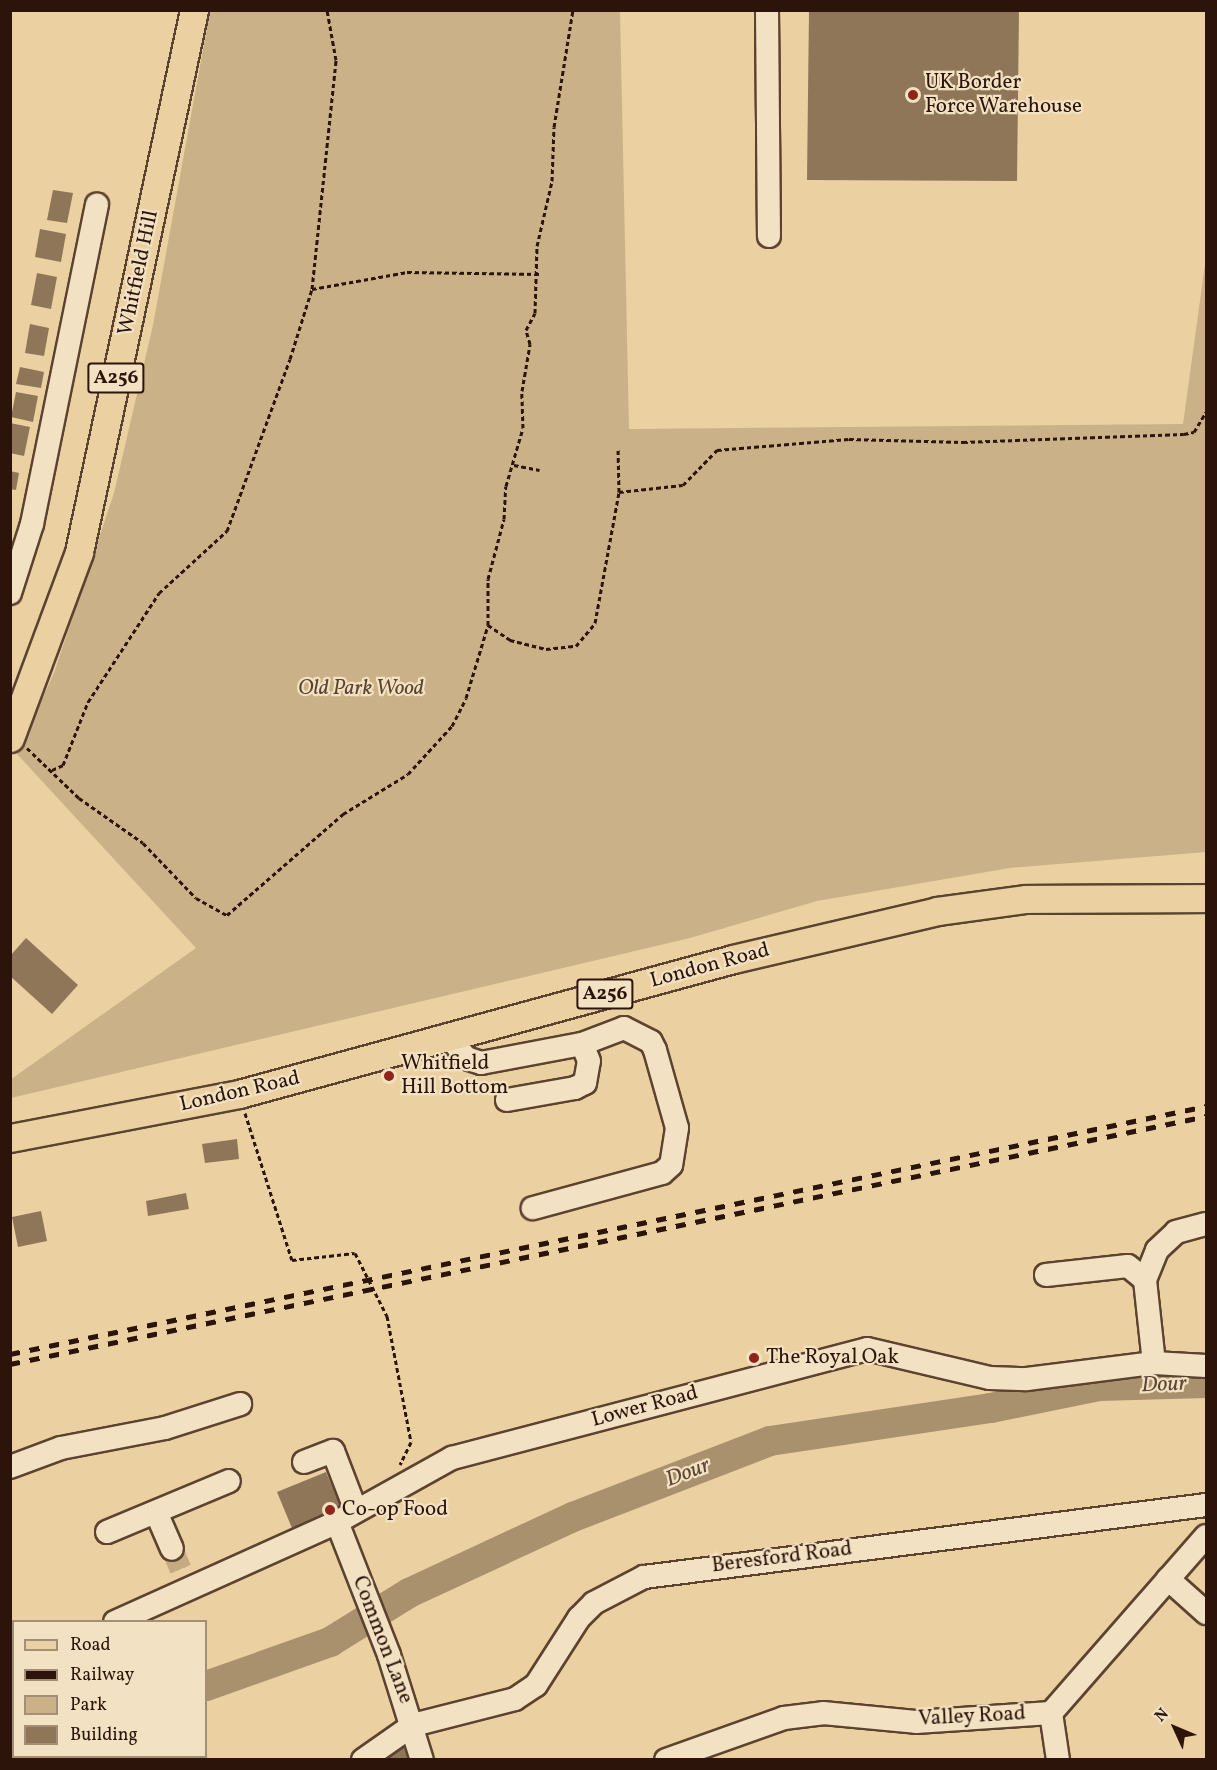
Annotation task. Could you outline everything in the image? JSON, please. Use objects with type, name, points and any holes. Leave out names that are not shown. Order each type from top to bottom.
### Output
[{"type":"main road","name":"Whitfield Hill","points":[[11,737],[79,552],[194,10]]},
{"type":"main road","name":"London Road","points":[[10,1138],[239,1094],[733,959],[937,911],[1026,899],[1206,898]]},
{"type":"street","points":[[767,10],[769,236]]},
{"type":"street","points":[[10,593],[32,524],[97,205]]},
{"type":"street","points":[[450,1037],[466,1058],[481,1063],[582,1044],[624,1029],[651,1042],[677,1128],[675,1153],[671,1165],[662,1173],[533,1208]]},
{"type":"street","points":[[507,1100],[575,1088],[585,1083],[589,1061],[582,1044]]},
{"type":"street","points":[[1154,1363],[1145,1280],[1157,1250],[1176,1232],[1206,1224]]},
{"type":"street","points":[[1046,1275],[1128,1266],[1145,1280]]},
{"type":"street","name":"Lower Road","points":[[118,1620],[185,1580],[337,1522],[401,1484],[452,1458],[867,1349],[1008,1378],[1154,1363],[1206,1366]]},
{"type":"street","points":[[10,1467],[61,1448],[165,1428],[240,1404]]},
{"type":"street","points":[[304,1462],[333,1452],[356,1511]]},
{"type":"street","points":[[107,1532],[229,1481]]},
{"type":"street","name":"Beresford Road","points":[[413,1725],[515,1699],[536,1685],[579,1618],[594,1603],[644,1577],[1206,1505]]},
{"type":"street","points":[[156,1512],[172,1549]]},
{"type":"street","name":"Common Lane","points":[[337,1522],[389,1655],[413,1725],[422,1760]]},
{"type":"street","name":"Valley Road","points":[[666,1760],[784,1718],[823,1713],[916,1722],[1051,1713],[1206,1536]]},
{"type":"street","points":[[1168,1579],[1206,1613]]},
{"type":"street","points":[[1051,1713],[1058,1760]]},
{"type":"street","points":[[363,1760],[413,1725]]},
{"type":"path","points":[[51,770],[63,765],[88,702],[159,593],[227,531],[312,289],[336,60],[327,10]]},
{"type":"path","points":[[11,737],[51,770],[79,798],[143,843],[196,898],[227,915],[344,814],[408,774],[452,726],[466,698],[488,625],[488,579],[523,428],[522,391],[530,344],[526,330],[534,313],[539,274],[537,246],[552,181],[554,127],[573,10]]},
{"type":"path","points":[[312,289],[407,272],[539,274]]},
{"type":"path","points":[[619,492],[683,485],[717,450],[849,439],[963,442],[1184,434],[1194,432],[1206,412]]},
{"type":"path","points":[[488,625],[510,640],[537,646],[576,646],[595,623],[619,492],[618,448]]},
{"type":"path","points":[[514,465],[540,470]]},
{"type":"path","points":[[239,1094],[292,1260],[355,1254],[387,1316],[411,1442],[398,1468],[401,1484]]},
{"type":"green space","name":"Old Park Wood","points":[[210,11],[620,11],[629,429],[1183,424],[1206,257],[1206,852],[1010,868],[817,901],[690,938],[11,1098],[10,1080],[196,948],[17,754],[54,673],[114,493],[153,325]]},
{"type":"building","name":"UK Border Force Warehouse","points":[[809,10],[1019,10],[1017,181],[807,180]]},
{"type":"building","points":[[53,190],[73,193],[67,223],[47,220]]},
{"type":"building","points":[[40,229],[66,234],[61,262],[35,257]]},
{"type":"building","points":[[37,273],[57,277],[51,309],[31,305]]},
{"type":"building","points":[[30,324],[49,328],[44,356],[25,353]]},
{"type":"building","points":[[20,367],[44,372],[41,388],[16,384]]},
{"type":"building","points":[[16,392],[38,396],[33,422],[11,417]]},
{"type":"building","points":[[10,423],[30,427],[24,456],[10,453]]},
{"type":"building","points":[[10,471],[19,473],[16,490],[10,489]]},
{"type":"building","points":[[26,938],[78,985],[52,1014],[10,976],[10,956]]},
{"type":"building","points":[[237,1139],[239,1159],[205,1163],[202,1144]]},
{"type":"building","points":[[186,1193],[189,1209],[148,1216],[146,1201]]},
{"type":"building","points":[[41,1211],[47,1241],[18,1247],[12,1217]]},
{"type":"building","points":[[326,1472],[343,1512],[294,1533],[277,1492]]},
{"type":"building","points":[[10,1688],[12,1688],[12,1710],[10,1711]]},
{"type":"building","points":[[401,1742],[410,1760],[387,1760],[383,1751]]},
{"type":"waterway","name":"Dour","points":[[207,1686],[330,1642],[409,1593],[573,1517],[770,1441],[991,1408],[1099,1386],[1206,1383]]},
{"type":"tunnel","points":[[172,1549],[182,1572]]},
{"type":"railway","points":[[10,1354],[1206,1106]]},
{"type":"railway","points":[[10,1364],[1206,1116]]},
{"type":"place","name":"UK Border Force Warehouse","points":[[913,95]]},
{"type":"place","name":"Whitfield Hill Bottom","points":[[389,1076]]},
{"type":"place","name":"The Royal Oak","points":[[754,1358]]},
{"type":"place","name":"Co-op Food","points":[[330,1510]]}]
